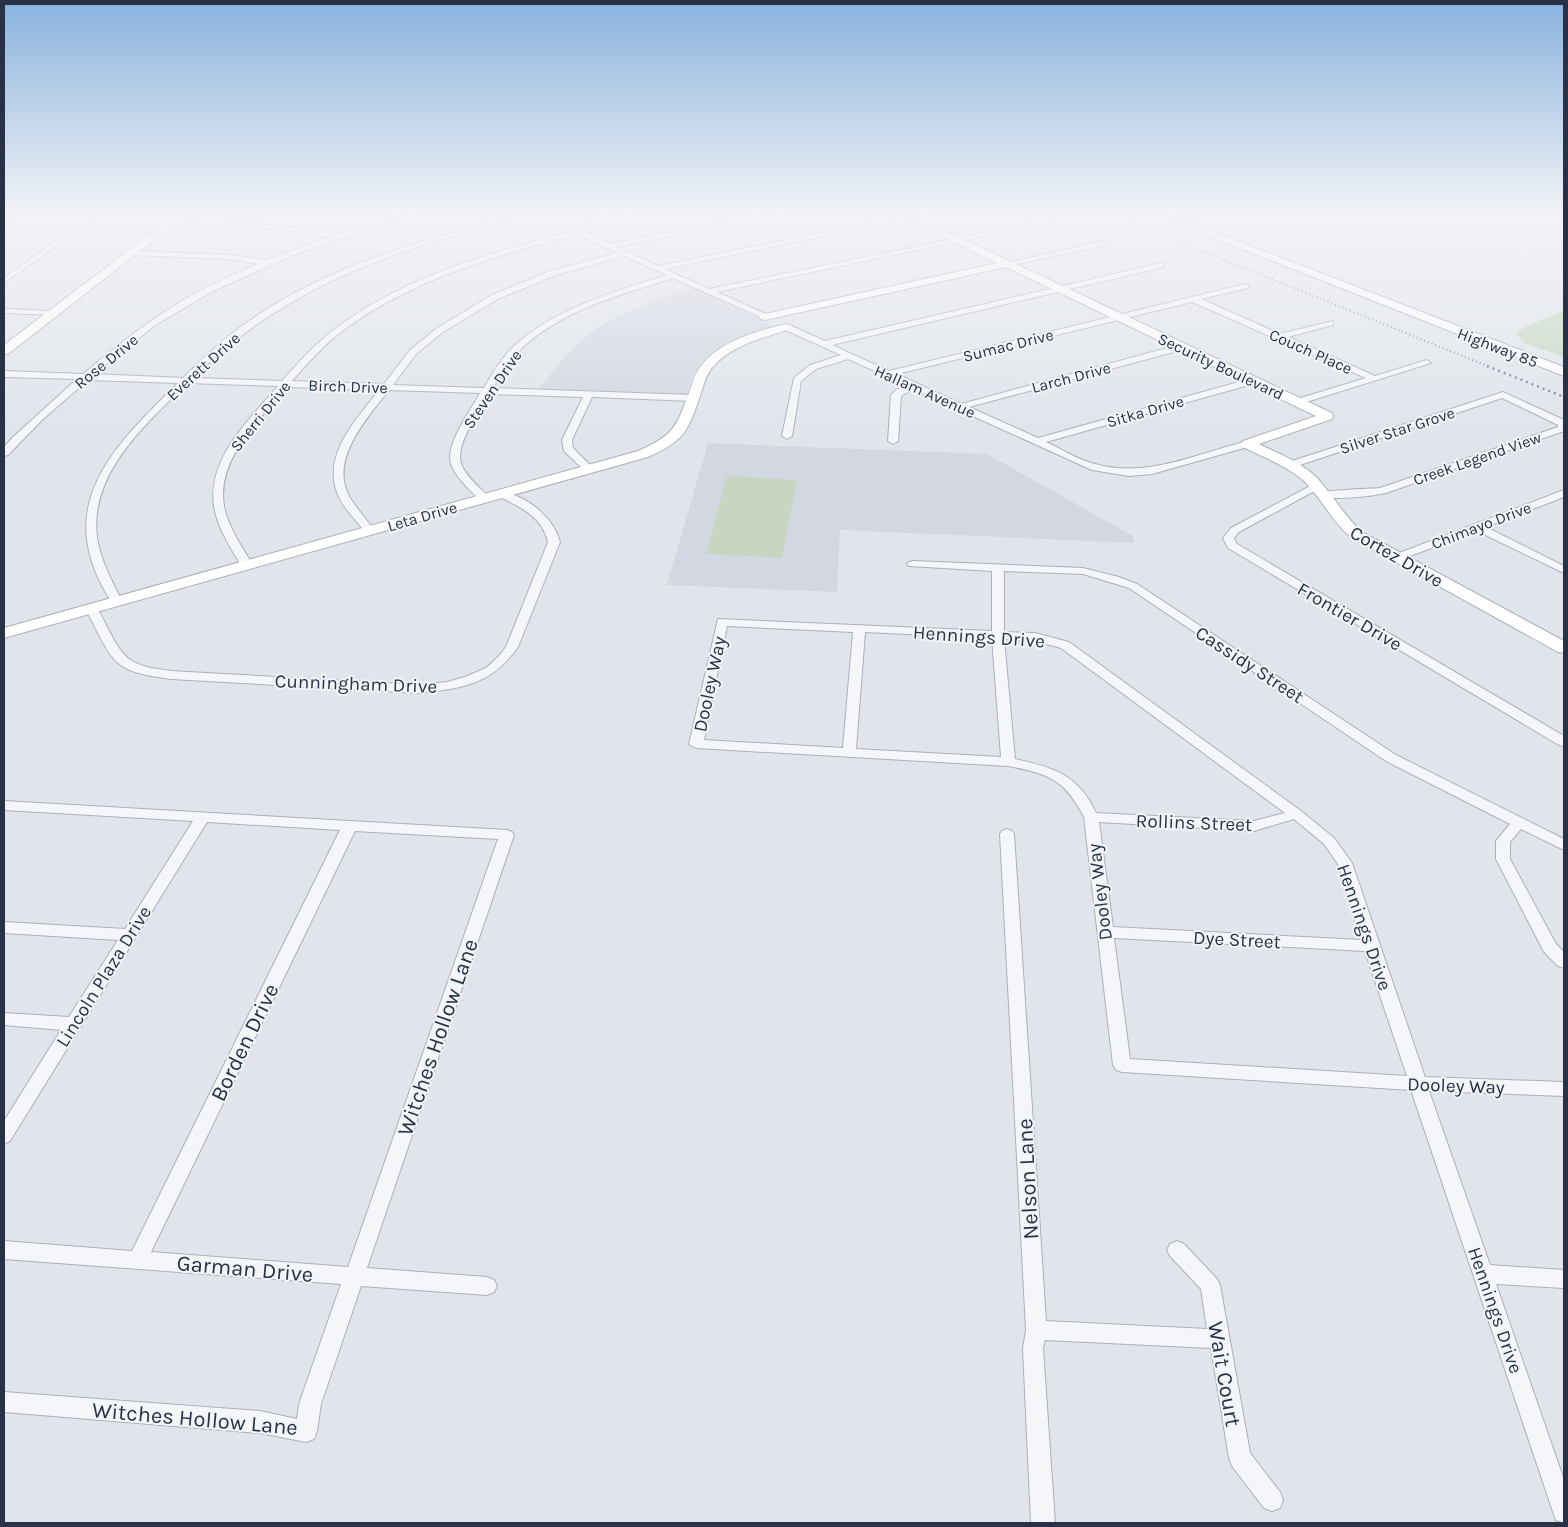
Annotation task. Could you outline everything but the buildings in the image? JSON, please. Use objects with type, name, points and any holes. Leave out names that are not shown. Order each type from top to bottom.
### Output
[{"type":"main road","name":"Highway 85","points":[[1336,283],[1564,372]]},
{"type":"street","points":[[4,351],[92,283]]},
{"type":"street","name":"Rose Drive","points":[[4,453],[24,430],[143,330],[181,305],[226,283]]},
{"type":"street","name":"Everett Drive","points":[[116,601],[94,554],[90,531],[96,495],[106,470],[122,445],[185,380],[227,342],[299,294],[322,283]]},
{"type":"street","name":"Sherri Drive","points":[[247,565],[225,529],[218,507],[219,484],[225,460],[235,444],[320,346],[353,320],[420,283]]},
{"type":"street","points":[[369,530],[343,495],[338,469],[349,436],[412,352],[440,330],[495,297],[528,283]]},
{"type":"street","name":"Steven Drive","points":[[484,498],[461,475],[456,466],[454,456],[456,444],[486,391],[514,352],[542,328],[608,296],[649,283]]},
{"type":"street","name":"Hallam Avenue","points":[[688,283],[1092,466],[1129,473],[1152,471],[1248,444],[1327,416]]},
{"type":"street","points":[[707,292],[749,283]]},
{"type":"street","points":[[765,317],[918,283]]},
{"type":"street","name":"Security Boulevard","points":[[1047,283],[1327,416]]},
{"type":"street","points":[[825,344],[1083,283]]},
{"type":"street","name":"Sumac Drive","points":[[888,374],[1245,286]]},
{"type":"street","name":"Couch Place","points":[[1193,300],[1375,378]]},
{"type":"street","points":[[4,311],[53,313]]},
{"type":"street","points":[[1280,337],[1330,323]]},
{"type":"street","name":"Leta Drive","points":[[4,633],[643,454],[673,439],[683,429],[702,373],[715,358],[740,344],[786,327]]},
{"type":"street","name":"Larch Drive","points":[[960,407],[1182,347]]},
{"type":"street","points":[[787,436],[797,380],[812,367],[848,356]]},
{"type":"street","points":[[1297,402],[1427,363]]},
{"type":"street","name":"Birch Drive","points":[[4,374],[693,398]]},
{"type":"street","name":"Sitka Drive","points":[[1036,442],[1253,381]]},
{"type":"street","points":[[894,441],[896,395],[900,391],[912,386]]},
{"type":"street","points":[[589,394],[567,440],[568,449],[589,469]]},
{"type":"street","name":"Silver Star Grove","points":[[1290,465],[1503,395]]},
{"type":"street","name":"Creek Legend View","points":[[1319,490],[1358,494],[1382,491],[1561,429],[1563,426],[1562,423],[1503,395]]},
{"type":"street","name":"Cortez Drive","points":[[1248,444],[1290,465],[1319,490],[1342,524],[1357,535],[1564,648]]},
{"type":"street","name":"Frontier Drive","points":[[1319,490],[1235,530],[1228,538],[1232,546],[1564,742]]},
{"type":"street","name":"Chimayo Drive","points":[[1398,557],[1564,493]]},
{"type":"street","name":"Cunningham Drive","points":[[91,608],[118,656],[128,664],[171,675],[419,689],[448,686],[470,680],[490,671],[512,648],[554,542],[553,531],[547,522],[537,514],[502,494]]},
{"type":"street","points":[[1553,497],[1564,502]]},
{"type":"street","points":[[1478,527],[1564,570]]},
{"type":"street","name":"Cassidy Street","points":[[912,564],[1083,572],[1116,579],[1132,586],[1392,758],[1564,845]]},
{"type":"street","points":[[998,568],[998,635],[1008,762]]},
{"type":"street","name":"Hennings Drive","points":[[722,622],[1035,637],[1065,645],[1296,814],[1329,841],[1345,863],[1371,946],[1564,1512]]},
{"type":"street","name":"Dooley Way","points":[[722,622],[696,744],[1008,762],[1042,769],[1065,781],[1080,795],[1091,817],[1122,1066],[1419,1084],[1564,1089]]},
{"type":"street","points":[[849,752],[859,629]]},
{"type":"street","name":"Witches Hollow Lane","points":[[4,805],[507,834],[310,1404],[306,1431],[260,1422],[4,1402]]},
{"type":"street","name":"Rollins Street","points":[[1091,817],[1254,826],[1296,814]]},
{"type":"street","name":"Lincoln Plaza Drive","points":[[4,1136],[204,816]]},
{"type":"street","points":[[1518,823],[1503,840],[1503,859],[1550,948],[1564,962]]},
{"type":"street","name":"Borden Drive","points":[[137,1260],[350,825]]},
{"type":"street","name":"Nelson Lane","points":[[1007,834],[1036,1330],[1033,1348],[1043,1523]]},
{"type":"street","points":[[4,927],[128,935]]},
{"type":"street","name":"Dye Street","points":[[1104,932],[1371,946]]},
{"type":"street","points":[[4,1019],[73,1024]]},
{"type":"street","name":"Garman Drive","points":[[4,1250],[487,1286]]},
{"type":"street","name":"Wait Court","points":[[1177,1250],[1210,1285],[1240,1458],[1272,1500]]},
{"type":"street","points":[[1484,1274],[1564,1279]]},
{"type":"street","points":[[1036,1330],[1218,1339]]},
{"type":"shaded area","points":[[694,288],[775,327],[715,353],[701,362],[693,375],[686,394],[539,389],[565,356],[584,338],[608,321],[671,294]]},
{"type":"shaded area","points":[[708,443],[987,454],[1133,536],[1134,543],[840,530],[837,592],[667,585]]},
{"type":"green space","points":[[1564,310],[1564,357],[1524,343],[1516,334],[1523,328]]},
{"type":"green space","points":[[727,476],[797,480],[782,558],[706,554]]},
{"type":"railway","points":[[1282,283],[1490,367]]},
{"type":"railway","points":[[1487,366],[1564,397]]}]
